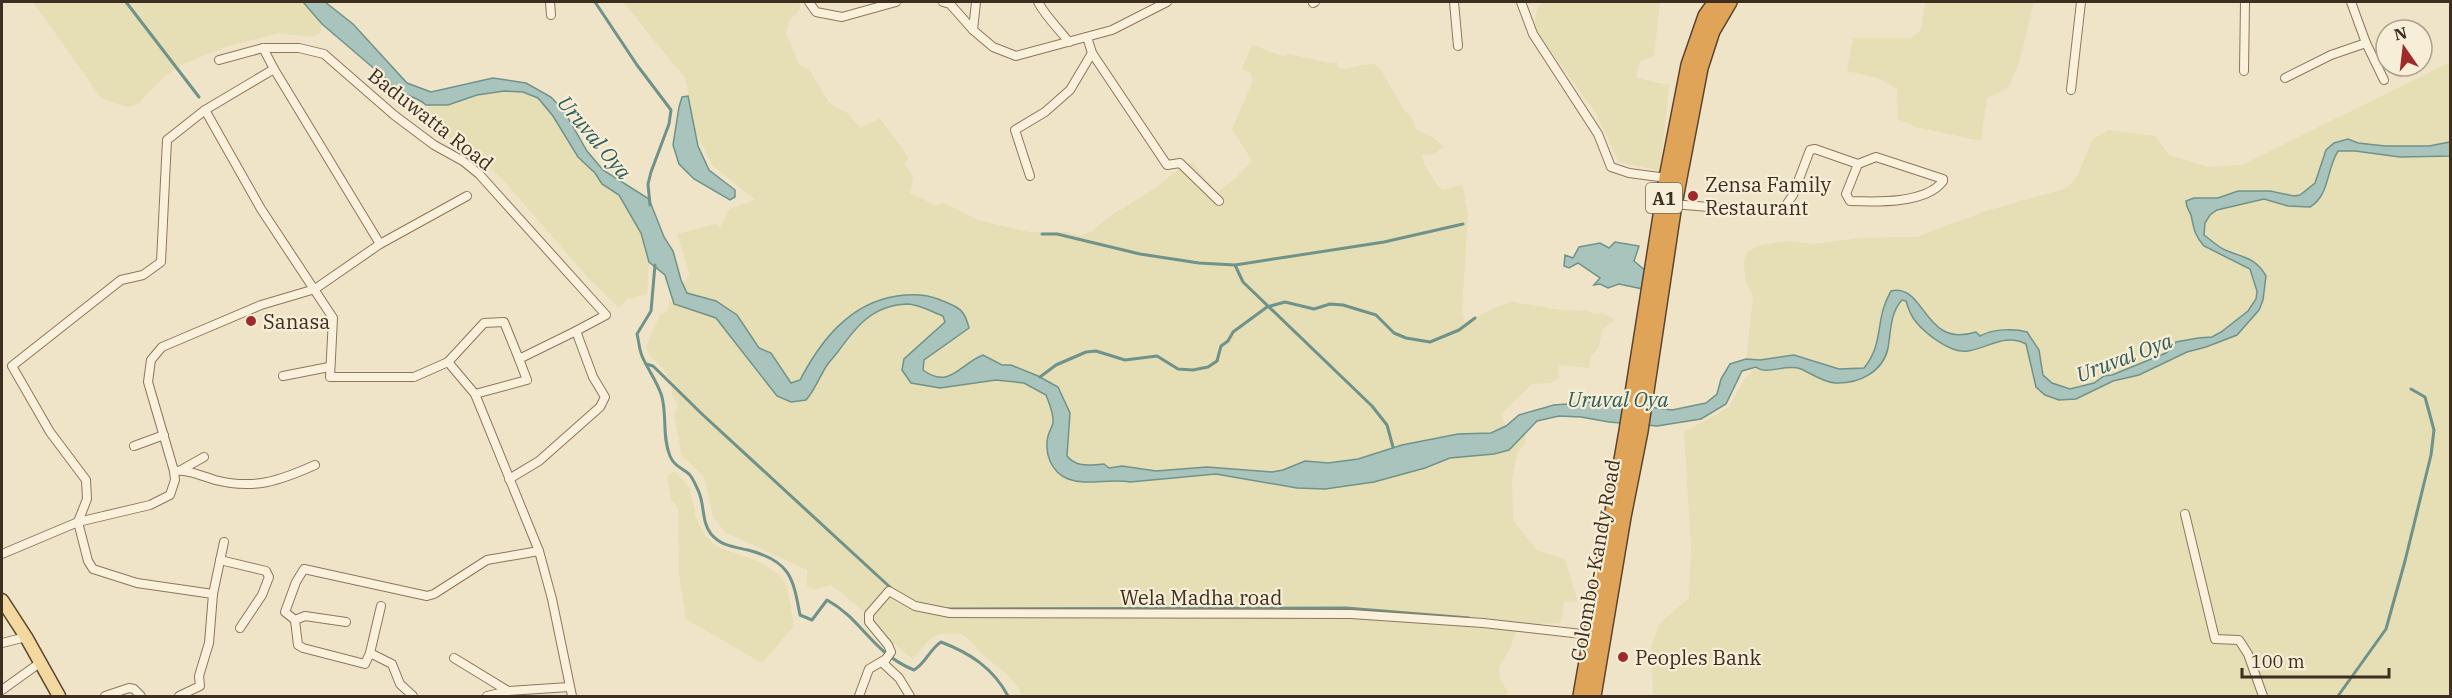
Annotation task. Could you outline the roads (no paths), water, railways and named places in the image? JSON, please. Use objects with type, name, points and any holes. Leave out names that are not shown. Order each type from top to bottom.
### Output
[{"type":"highway","name":"A1","points":[[1669,203],[1667,178],[1689,64],[1706,16],[1716,2]]},
{"type":"highway","name":"A1","points":[[1669,203],[1700,68],[1712,31],[1729,2]]},
{"type":"highway","name":"Colombo-Kandy Road","points":[[1581,696],[1591,636],[1606,579],[1634,431],[1669,203]]},
{"type":"highway","name":"Colombo-Kandy Road","points":[[1593,696],[1606,579]]},
{"type":"main road","points":[[2,600],[59,696]]},
{"type":"street","points":[[550,2],[551,15]]},
{"type":"street","points":[[809,2],[816,12],[842,17],[896,2]]},
{"type":"street","points":[[943,2],[950,4],[993,47],[1016,56],[1112,30],[1161,3]]},
{"type":"street","points":[[974,30],[976,2]]},
{"type":"street","points":[[1038,2],[1045,16],[1053,21],[1069,42]]},
{"type":"street","points":[[1454,2],[1458,46]]},
{"type":"street","points":[[1521,2],[1533,34],[1598,134],[1611,167],[1629,173],[1667,178]]},
{"type":"street","points":[[2071,90],[2081,2]]},
{"type":"street","points":[[2244,71],[2245,2]]},
{"type":"street","points":[[2351,2],[2366,43],[2385,81]]},
{"type":"street","points":[[1087,37],[1092,53],[1167,165],[1180,163],[1219,201]]},
{"type":"street","points":[[2285,78],[2331,55],[2366,43]]},
{"type":"street","points":[[262,48],[380,244]]},
{"type":"street","name":"Baduwatta Road","points":[[219,60],[262,48],[299,48],[324,54],[402,121],[479,174],[606,315],[576,331]]},
{"type":"street","points":[[1029,176],[1015,130],[1045,112],[1070,90],[1092,53]]},
{"type":"street","points":[[213,594],[137,584],[93,569],[88,561],[78,525],[87,499],[86,480],[50,432],[12,366],[122,280],[143,275],[161,262],[167,140],[205,110],[274,69]]},
{"type":"street","points":[[205,110],[261,209],[333,318],[330,376],[414,377],[448,362],[484,323],[504,322],[527,380],[475,394]]},
{"type":"street","points":[[1669,203],[1771,212],[1784,208],[1793,195],[1810,150],[1815,149],[1858,164],[1876,157],[1943,178],[1943,181],[1938,188],[1903,199],[1884,203],[1850,201],[1846,194],[1858,164]]},
{"type":"street","name":"Baduwatta Road","points":[[177,471],[148,382],[151,360],[162,347],[261,305],[314,287],[380,244],[466,196]]},
{"type":"street","points":[[508,479],[539,461],[600,407],[605,396],[592,377],[576,331],[519,359]]},
{"type":"street","points":[[448,362],[475,394],[539,551],[552,600],[572,696]]},
{"type":"street","points":[[283,376],[329,367]]},
{"type":"street","points":[[134,446],[164,435]]},
{"type":"street","points":[[177,471],[204,457]]},
{"type":"street","points":[[177,471],[218,481],[248,485],[279,481],[315,465]]},
{"type":"street","points":[[2,554],[78,525],[150,505],[171,495],[177,471]]},
{"type":"street","points":[[2185,514],[2215,639],[2239,640],[2248,654],[2263,696]]},
{"type":"street","points":[[178,696],[200,686],[199,676],[209,643],[213,594],[224,542]]},
{"type":"street","points":[[381,606],[370,653],[365,664],[298,645],[296,620],[285,612],[296,582],[304,569],[427,596],[434,594],[487,560],[539,551]]},
{"type":"street","points":[[220,560],[266,572],[268,577],[262,595],[240,628]]},
{"type":"street","name":"Wela Madha road","points":[[888,656],[888,645],[869,622],[869,614],[889,591],[915,606],[950,613],[1351,614],[1483,623],[1591,636]]},
{"type":"street","points":[[296,620],[305,616],[346,622]]},
{"type":"street","points":[[2,643],[26,637]]},
{"type":"street","points":[[370,653],[392,664],[400,684],[413,696]]},
{"type":"street","points":[[859,696],[869,669],[888,656]]},
{"type":"street","points":[[888,656],[884,664],[899,678],[910,696]]},
{"type":"street","points":[[454,658],[508,691]]},
{"type":"street","points":[[2,690],[40,662]]},
{"type":"street","points":[[487,696],[508,691],[569,687]]},
{"type":"street","points":[[105,696],[129,688],[135,689],[141,696]]},
{"type":"water","points":[[303,2],[325,2],[353,24],[407,83],[431,92],[493,78],[526,83],[551,97],[564,111],[587,151],[603,170],[649,199],[664,237],[673,251],[687,293],[716,301],[737,315],[759,348],[771,353],[791,383],[800,380],[817,351],[839,326],[865,306],[897,296],[933,297],[959,309],[965,316],[969,328],[924,360],[923,370],[932,375],[948,376],[983,355],[1002,365],[1011,365],[1038,376],[1058,387],[1070,413],[1067,456],[1079,464],[1104,464],[1109,468],[1122,466],[1156,471],[1207,467],[1272,472],[1305,461],[1328,463],[1358,459],[1402,445],[1458,434],[1491,433],[1506,426],[1519,415],[1554,405],[1605,401],[1672,410],[1706,403],[1717,394],[1721,379],[1730,364],[1746,359],[1760,360],[1794,355],[1839,369],[1864,368],[1875,349],[1883,312],[1891,291],[1903,291],[1912,296],[1935,324],[1945,332],[1959,335],[1976,332],[1980,336],[2003,330],[2027,332],[2039,350],[2043,375],[2052,383],[2070,389],[2094,383],[2104,376],[2112,375],[2166,353],[2176,342],[2212,337],[2248,311],[2256,299],[2257,291],[2250,269],[2204,246],[2196,235],[2186,201],[2194,198],[2218,198],[2238,191],[2270,191],[2300,195],[2315,183],[2326,150],[2334,143],[2348,139],[2358,143],[2385,146],[2429,146],[2450,142],[2450,156],[2400,157],[2338,151],[2321,196],[2310,207],[2288,206],[2264,199],[2217,210],[2205,223],[2204,235],[2225,250],[2253,261],[2262,270],[2266,276],[2263,300],[2259,310],[2237,335],[2187,352],[2139,375],[2113,381],[2076,399],[2059,400],[2045,395],[2036,387],[2026,344],[2011,340],[1968,351],[1954,349],[1939,342],[1920,327],[1906,301],[1902,300],[1893,316],[1885,356],[1881,364],[1869,375],[1853,381],[1835,383],[1801,369],[1789,367],[1766,370],[1756,367],[1742,371],[1726,404],[1701,419],[1657,426],[1559,416],[1537,421],[1509,450],[1494,454],[1450,458],[1425,468],[1374,482],[1325,489],[1297,488],[1216,474],[1130,482],[1083,482],[1062,476],[1050,461],[1047,442],[1053,419],[1046,395],[1024,383],[996,380],[940,388],[911,383],[902,370],[904,359],[945,322],[943,316],[916,305],[895,305],[874,313],[866,319],[827,364],[806,400],[791,402],[777,396],[716,318],[674,304],[665,275],[649,262],[641,233],[619,195],[602,184],[595,173],[578,157],[553,116],[538,98],[523,92],[504,91],[477,95],[448,105],[426,105],[418,99],[391,88],[391,83],[322,24]]},
{"type":"water","points":[[688,96],[698,146],[709,170],[735,190],[735,197],[730,200],[694,179],[679,164],[673,145],[682,97]]},
{"type":"water","points":[[1615,242],[1639,246],[1634,261],[1646,271],[1643,289],[1619,284],[1608,288],[1600,284],[1594,285],[1600,278],[1578,263],[1569,268],[1564,266],[1565,255],[1573,258],[1579,247],[1600,243],[1609,248]]},
{"type":"waterway","points":[[126,2],[199,97]]},
{"type":"waterway","name":"Uruval Oya","points":[[595,2],[637,65],[671,110],[669,124],[648,184],[650,205]]},
{"type":"waterway","points":[[1042,234],[1057,234],[1140,254],[1199,263],[1235,265],[1384,242],[1463,224]]},
{"type":"waterway","name":"Uruval Oya","points":[[655,265],[651,311],[637,334],[642,356],[662,397],[666,441],[670,456],[676,465],[689,474],[693,480],[700,495],[706,524],[711,534],[723,544],[762,554],[781,565],[792,581],[800,615],[812,620],[827,600],[849,617],[888,655],[914,670],[941,642],[962,651],[980,663],[995,677],[1008,696]]},
{"type":"waterway","points":[[1235,265],[1243,282],[1372,406],[1387,425],[1393,447]]},
{"type":"waterway","points":[[1040,377],[1056,365],[1086,352],[1096,351],[1125,360],[1157,356],[1178,369],[1193,370],[1208,367],[1217,361],[1221,346],[1228,341],[1233,332],[1267,307],[1285,302],[1314,309],[1330,304],[1343,305],[1376,315],[1394,333],[1406,338],[1430,342],[1459,330],[1475,318]]},
{"type":"waterway","points":[[646,364],[653,366],[892,589]]},
{"type":"waterway","points":[[2338,696],[2386,629],[2431,455],[2434,430],[2425,397],[2411,389]]},
{"type":"waterway","points":[[945,609],[1346,608],[1469,618]]},
{"type":"place","name":"Zensa Family Restaurant","points":[[1693,196]]},
{"type":"place","name":"Sanasa","points":[[251,321]]},
{"type":"place","name":"Peoples Bank","points":[[1623,657]]}]
